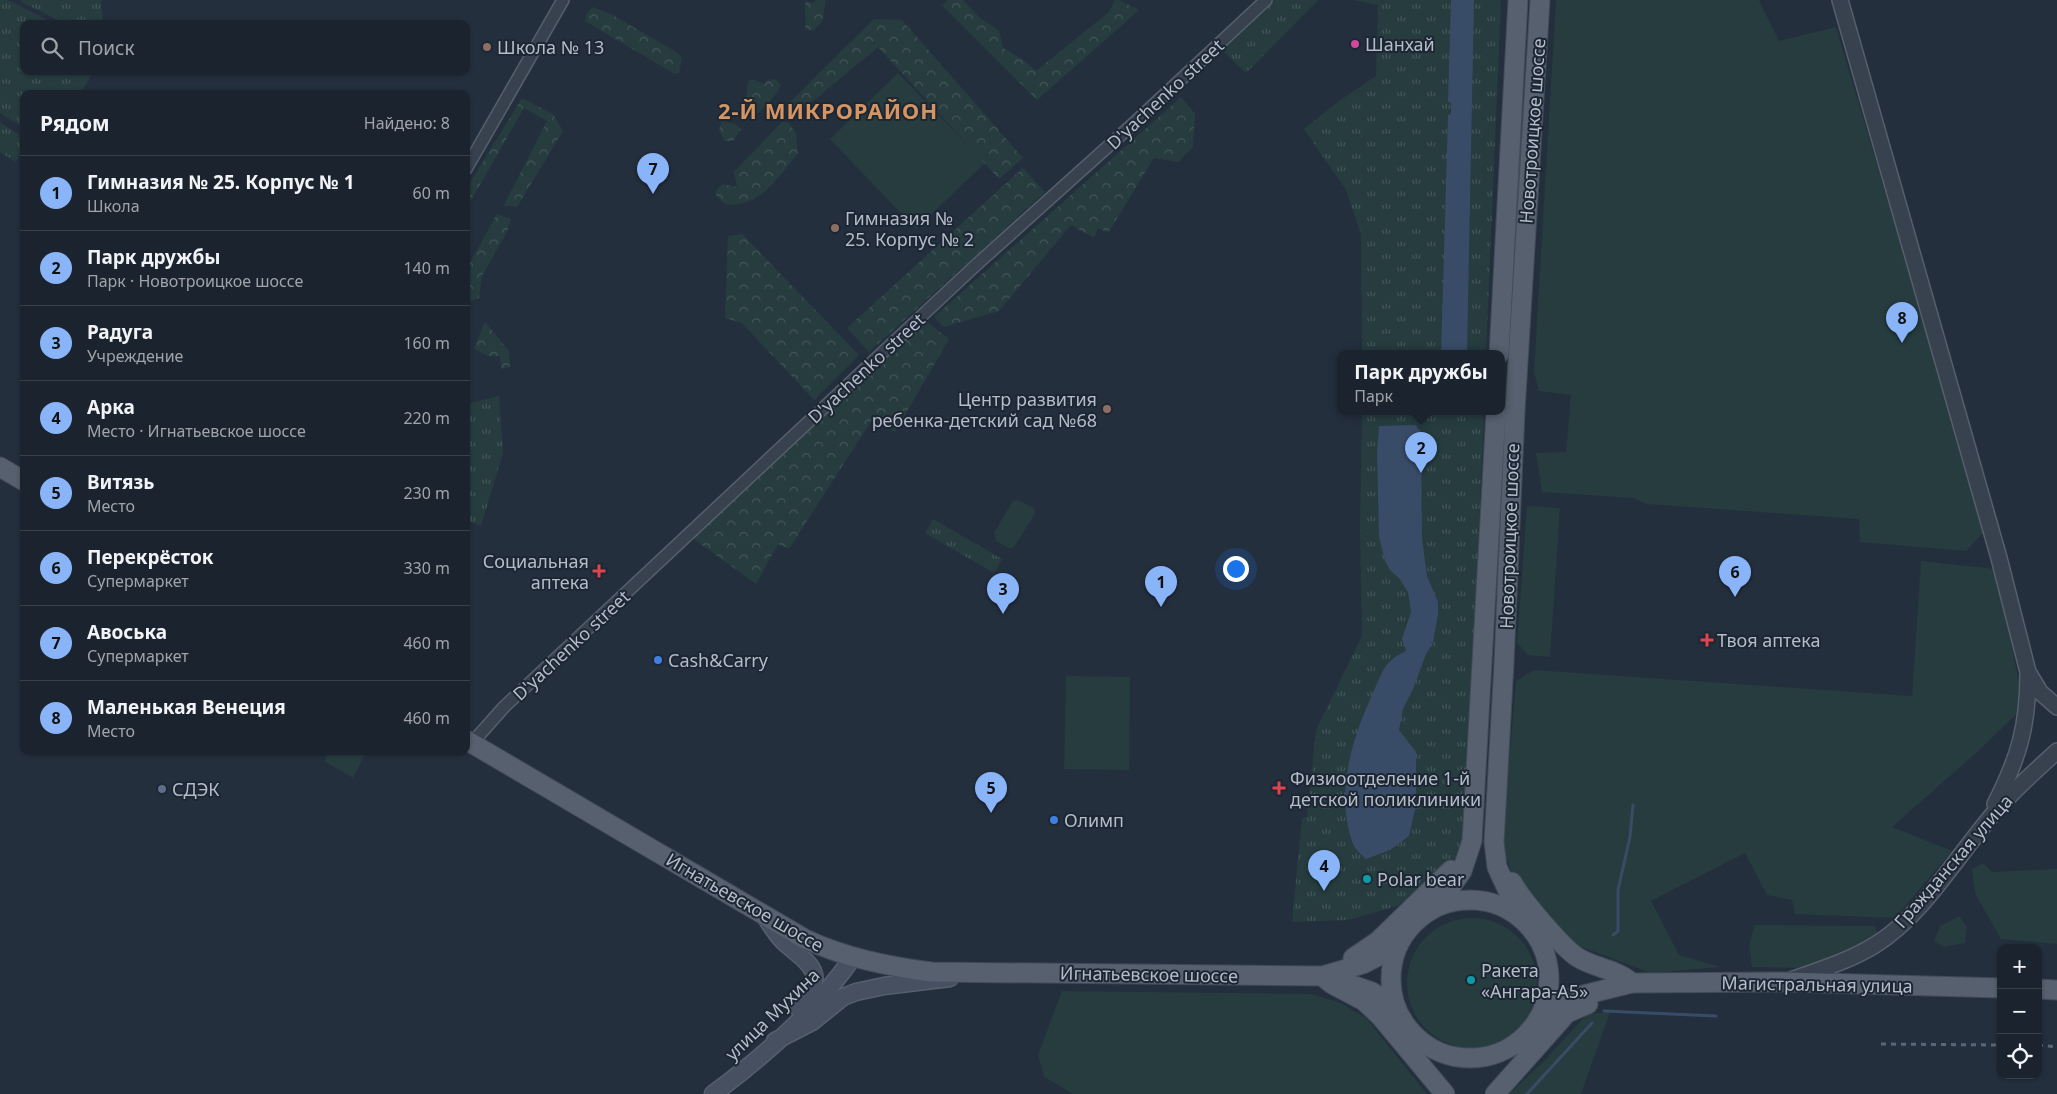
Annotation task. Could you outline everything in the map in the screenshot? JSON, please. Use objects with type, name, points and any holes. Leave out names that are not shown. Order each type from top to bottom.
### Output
[{"type":"main road","name":"Новотроицкое шоссе","points":[[1499,350],[1518,0]]},
{"type":"main road","name":"Новотроицкое шоссе","points":[[1520,917],[1498,867],[1494,842],[1504,663],[1514,416],[1540,0]]},
{"type":"main road","name":"Новотроицкое шоссе","points":[[1437,907],[1462,871],[1472,841],[1496,415]]},
{"type":"main road","points":[[0,467],[20,479]]},
{"type":"main road","name":"Игнатьевское шоссе","points":[[470,742],[765,916],[825,948],[853,957],[888,966],[931,972],[1322,976]]},
{"type":"main road","points":[[1322,976],[1336,965],[1356,957],[1378,941],[1450,873],[1464,849],[1472,841]]},
{"type":"main road","points":[[1494,842],[1513,884],[1559,941],[1577,956],[1626,977],[1632,983]]},
{"type":"main road","points":[[1518,1041],[1497,1053],[1472,1058],[1456,1057],[1440,1052],[1425,1044],[1408,1028],[1396,1008],[1391,988],[1398,946],[1414,923],[1437,907],[1458,901],[1480,900],[1501,906],[1520,917],[1534,931],[1544,949],[1549,972],[1547,996],[1539,1018]]},
{"type":"main road","points":[[765,916],[785,943],[809,962],[813,970],[814,980],[812,989],[806,999],[775,1041]]},
{"type":"main road","points":[[1322,976],[1363,964],[1398,946]]},
{"type":"main road","points":[[1544,949],[1568,962],[1632,983]]},
{"type":"main road","name":"улица Мухина","points":[[713,1094],[732,1080],[775,1041],[834,983],[853,957]]},
{"type":"main road","points":[[775,1041],[812,1022],[843,997],[856,992],[884,986],[907,985],[990,972]]},
{"type":"main road","points":[[1322,976],[1365,988],[1381,996],[1396,1008]]},
{"type":"main road","points":[[1322,976],[1332,984],[1364,1001],[1380,1016],[1446,1094]]},
{"type":"main road","name":"Магистральная улица","points":[[1632,983],[1786,982],[1997,988]]},
{"type":"main road","points":[[1484,1094],[1495,1074],[1518,1041],[1539,1018],[1571,998],[1632,983]]},
{"type":"main road","points":[[1495,1094],[1567,1013],[1632,983]]},
{"type":"main road","points":[[2042,990],[2057,990]]},
{"type":"main road","points":[[1425,1044],[1455,1094]]},
{"type":"street","points":[[470,162],[563,0]]},
{"type":"street","name":"D'yachenko street","points":[[470,740],[976,265],[1119,138],[1266,0]]},
{"type":"street","points":[[1840,0],[1999,558],[2028,672],[2028,707],[2021,741],[2008,778],[1985,823]]},
{"type":"street","points":[[2028,672],[2040,692],[2057,707]]},
{"type":"street","name":"Гражданская улица","points":[[1786,982],[1844,961],[1875,945],[1901,925],[1955,864],[1985,823],[2015,790],[2057,751]]},
{"type":"green space","points":[[0,0],[8,0],[47,20],[20,20],[20,75],[92,75],[82,90],[20,90],[20,126],[0,113]]},
{"type":"green space","points":[[21,0],[101,0],[103,20],[59,20],[21,2]]},
{"type":"green space","points":[[816,0],[826,0],[822,22],[813,31],[805,29],[805,5],[806,1],[813,3]]},
{"type":"green space","points":[[948,0],[963,0],[979,17],[999,31],[1003,48],[1022,59],[1036,71],[1109,12],[1115,0],[1119,0],[1139,10],[1037,100],[942,5]]},
{"type":"green space","points":[[1275,0],[1318,0],[1246,73],[1220,48]]},
{"type":"green space","points":[[1353,0],[1501,0],[1486,350],[1362,350],[1361,234],[1346,190],[1304,129],[1339,101],[1376,76],[1378,5]]},
{"type":"green space","points":[[1556,0],[1759,0],[1779,41],[1836,27],[1986,530],[1966,551],[1860,542],[1859,519],[1647,504],[1633,498],[1542,492],[1536,453],[1566,452],[1571,395],[1539,391],[1534,372]]},
{"type":"green space","points":[[593,7],[611,14],[678,53],[682,58],[679,72],[675,74],[585,21],[587,13]]},
{"type":"green space","points":[[874,19],[902,20],[1023,158],[999,179],[878,47],[800,112],[788,104]]},
{"type":"green space","points":[[898,73],[985,163],[916,229],[830,139]]},
{"type":"green space","points":[[769,79],[776,80],[781,85],[778,90],[770,102],[759,112],[742,120],[739,107],[746,97],[749,80],[755,80],[764,84]]},
{"type":"green space","points":[[1181,97],[1195,114],[1193,147],[1178,162],[1154,158],[1108,233],[1098,228],[1094,238],[1071,225],[999,311],[944,327],[934,317]]},
{"type":"green space","points":[[522,98],[553,114],[563,131],[517,207],[504,205],[547,121],[524,108],[470,202],[470,182]]},
{"type":"green space","points":[[722,121],[735,124],[741,129],[733,141],[725,141],[719,130]]},
{"type":"green space","points":[[0,122],[20,135],[20,154],[16,162],[0,152]]},
{"type":"green space","points":[[782,122],[788,122],[796,133],[798,153],[775,181],[758,196],[748,202],[725,204],[715,194],[718,188],[723,184],[737,187],[734,172]]},
{"type":"green space","points":[[1023,168],[1045,192],[869,352],[847,328]]},
{"type":"green space","points":[[497,214],[511,219],[507,232],[482,276],[479,298],[470,301],[470,263]]},
{"type":"green space","points":[[742,234],[859,355],[814,400],[742,323],[725,318],[728,236]]},
{"type":"green space","points":[[921,317],[949,339],[895,432],[872,420],[789,549],[778,544],[756,584],[688,535]]},
{"type":"green space","points":[[485,322],[509,351],[510,367],[501,369],[500,356],[488,356],[474,349]]},
{"type":"green space","points":[[499,396],[503,453],[481,526],[470,522],[470,403]]},
{"type":"green space","points":[[1362,415],[1484,415],[1465,835],[1456,857],[1428,885],[1397,906],[1348,920],[1292,922],[1302,818],[1307,817],[1316,730],[1362,636],[1360,530]]},
{"type":"green space","points":[[1018,500],[1034,508],[1035,514],[1014,547],[1008,548],[996,541],[994,533],[1013,501]]},
{"type":"green space","points":[[1527,506],[1560,508],[1550,657],[1528,655],[1517,643]]},
{"type":"green space","points":[[933,519],[1002,559],[994,573],[925,533]]},
{"type":"green space","points":[[1921,561],[1996,569],[2024,707],[1976,753],[1892,827],[1952,851],[1895,918],[1795,914],[1792,900],[1767,895],[1745,853],[1651,901],[1679,955],[1720,967],[1651,973],[1568,942],[1513,875],[1506,857],[1503,839],[1504,819],[1516,681],[1534,670],[1912,696]]},
{"type":"green space","points":[[1066,676],[1130,677],[1129,770],[1064,769]]},
{"type":"green space","points":[[327,755],[365,755],[353,778],[324,761]]},
{"type":"green space","points":[[1983,863],[1992,872],[2057,869],[2057,944],[2001,939],[1975,893],[1972,869]]},
{"type":"green space","points":[[1959,916],[1967,927],[1965,943],[1944,947],[1934,941],[1940,926]]},
{"type":"green space","points":[[1472,918],[1497,923],[1518,937],[1532,958],[1537,983],[1532,1008],[1518,1029],[1497,1043],[1472,1048],[1447,1043],[1426,1029],[1412,1008],[1407,983],[1412,958],[1426,937],[1447,923]]},
{"type":"green space","points":[[1755,925],[1875,926],[1877,932],[1875,940],[1838,958],[1797,968],[1752,967],[1749,945]]},
{"type":"green space","points":[[1062,991],[1311,994],[1341,1003],[1366,1018],[1427,1094],[1073,1094],[1044,1077],[1038,1055]]},
{"type":"green space","points":[[1610,1012],[1581,1094],[1509,1094],[1545,1060],[1587,1014]]},
{"type":"water","points":[[1451,0],[1474,0],[1467,350],[1441,350],[1448,115],[1451,114],[1451,103],[1448,102]]},
{"type":"water","points":[[1416,425],[1421,434],[1422,538],[1427,576],[1438,602],[1438,614],[1433,643],[1426,654],[1413,689],[1403,709],[1399,730],[1416,752],[1416,805],[1409,836],[1390,850],[1366,859],[1354,846],[1348,825],[1345,807],[1348,768],[1364,713],[1381,674],[1392,659],[1406,651],[1402,639],[1411,612],[1408,592],[1385,561],[1379,537],[1377,453],[1379,426]]},
{"type":"waterway","points":[[1613,935],[1618,931],[1618,890],[1630,837],[1633,805]]},
{"type":"waterway","points":[[1604,1011],[1716,1016]]},
{"type":"waterway","points":[[1527,1094],[1592,1023]]},
{"type":"railway","points":[[1881,1044],[1997,1045]]},
{"type":"railway","points":[[2042,1045],[2057,1047]]},
{"type":"place","name":"Шанхай","points":[[1355,44]]},
{"type":"place","name":"Школа № 13","points":[[487,47]]},
{"type":"place","name":"Авоська","points":[[653,194]]},
{"type":"place","name":"Гимназия № 25. Корпус № 2","points":[[835,228]]},
{"type":"place","name":"Маленькая Венеция","points":[[1902,343]]},
{"type":"place","name":"Центр развития ребенка-детский сад №68","points":[[1107,409]]},
{"type":"place","name":"Парк дружбы","points":[[1421,473]]},
{"type":"place","name":"Социальная аптека","points":[[599,571]]},
{"type":"place","name":"Перекрёсток","points":[[1735,597]]},
{"type":"place","name":"Гимназия № 25. Корпус № 1","points":[[1161,607]]},
{"type":"place","name":"Радуга","points":[[1003,614]]},
{"type":"place","name":"Твоя аптека","points":[[1707,640]]},
{"type":"place","name":"Cash&Carry","points":[[658,660]]},
{"type":"place","name":"Физиоотделение 1-й детской поликлиники","points":[[1279,788]]},
{"type":"place","name":"СДЭК","points":[[162,789]]},
{"type":"place","name":"Витязь","points":[[991,813]]},
{"type":"place","name":"Олимп","points":[[1054,820]]},
{"type":"place","name":"Polar bear","points":[[1367,879]]},
{"type":"place","name":"Арка","points":[[1324,891]]},
{"type":"place","name":"Ракета «Ангара-А5»","points":[[1471,980]]},
{"type":"district","name":"2-Й МИКРОРАЙОН","points":[[828,110]]}]
